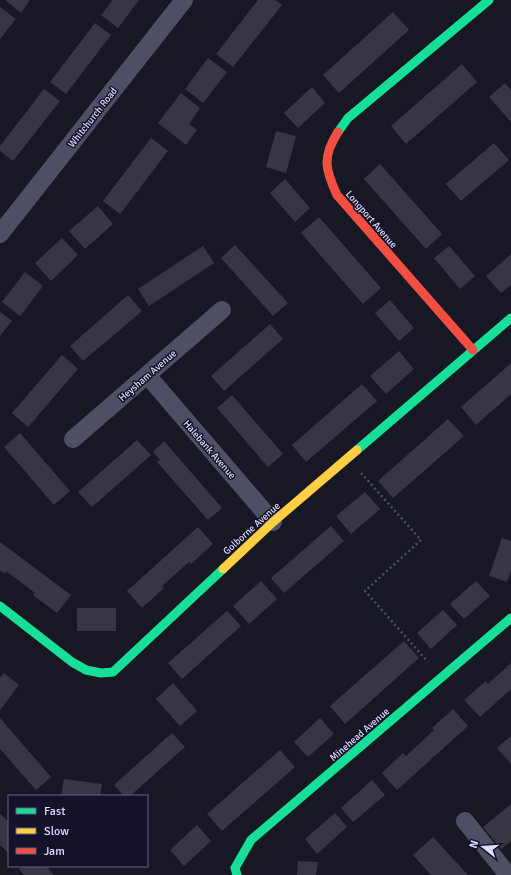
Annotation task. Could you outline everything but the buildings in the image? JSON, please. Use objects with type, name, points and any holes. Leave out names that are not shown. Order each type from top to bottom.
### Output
[{"type":"street","name":"Whitchurch Road","points":[[0,234],[184,0]]},
{"type":"street","name":"Longport Avenue","points":[[473,350],[337,195],[327,171],[328,151],[334,137],[348,118],[489,0]]},
{"type":"street","name":"Heysham Avenue","points":[[73,439],[222,310]]},
{"type":"street","name":"Golborne Avenue","points":[[0,606],[72,662],[86,670],[102,673],[113,672],[273,522],[511,318]]},
{"type":"street","name":"Halebank Avenue","points":[[147,375],[273,522]]},
{"type":"street","name":"Minehead Avenue","points":[[236,875],[235,868],[251,840],[511,618]]},
{"type":"street","points":[[464,822],[508,875]]},
{"type":"path","points":[[348,458],[421,540],[365,591],[441,677]]},
{"type":"traffic: fast","points":[[338,132],[348,118],[489,0]]},
{"type":"traffic: fast","points":[[357,450],[511,318]]},
{"type":"traffic: fast","points":[[0,606],[72,662],[86,670],[101,673],[113,672],[223,569]]},
{"type":"traffic: fast","points":[[237,875],[235,868],[251,840],[511,618]]},
{"type":"traffic: slow","points":[[223,569],[273,522],[357,450]]},
{"type":"traffic: jam","points":[[338,132],[327,156],[330,178],[337,195],[473,350]]}]
